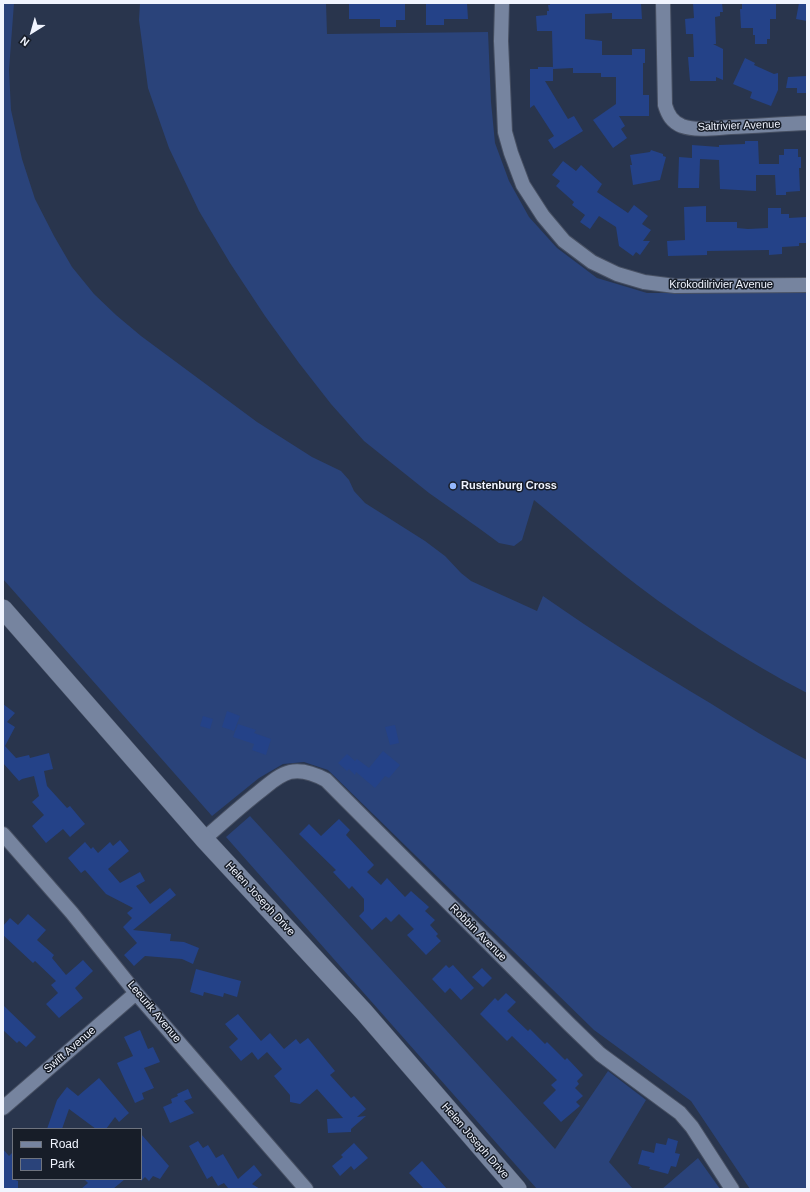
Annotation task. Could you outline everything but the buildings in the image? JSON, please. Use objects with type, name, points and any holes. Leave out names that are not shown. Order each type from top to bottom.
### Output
[{"type":"street","name":"Krokodilrivier Avenue","points":[[502,3],[502,88],[505,132],[523,185],[543,216],[564,241],[592,262],[617,274],[644,282],[675,286],[807,285]]},
{"type":"street","name":"Saltrivier Avenue","points":[[663,3],[666,105],[667,111],[672,119],[677,123],[692,128],[807,123]]},
{"type":"street","name":"Helen Joseph Drive","points":[[3,608],[204,839],[364,1012],[517,1189]]},
{"type":"street","name":"Robbin Avenue","points":[[204,839],[268,785],[288,772],[316,774],[326,780],[595,1049],[680,1113],[692,1127],[732,1189]]},
{"type":"street","name":"Leeurik Avenue","points":[[3,834],[72,913],[136,993],[306,1189]]},
{"type":"street","name":"Swift Avenue","points":[[3,1108],[136,993]]},
{"type":"green space","points":[[3,3],[14,3],[9,70],[11,110],[22,159],[35,199],[72,267],[94,294],[116,315],[141,336],[257,422],[312,457],[341,471],[349,480],[354,491],[365,503],[425,541],[445,556],[471,581],[537,611],[543,596],[646,664],[758,733],[807,760],[807,1189],[750,1189],[691,1101],[594,1030],[328,770],[304,762],[283,764],[259,778],[212,816],[3,579]]},
{"type":"green space","points":[[140,3],[326,3],[327,34],[488,32],[491,102],[495,143],[509,181],[529,217],[557,248],[597,278],[647,293],[807,293],[807,693],[763,669],[678,615],[624,575],[534,500],[522,540],[514,546],[499,543],[429,493],[364,441],[331,404],[265,316],[230,263],[199,211],[169,148],[148,88],[139,20]]},
{"type":"green space","points":[[250,816],[555,1149],[608,1071],[646,1100],[609,1162],[633,1189],[537,1189],[226,837]]},
{"type":"green space","points":[[698,1158],[720,1189],[662,1189]]},
{"type":"place","name":"Rustenburg Cross","points":[[453,486]]}]
